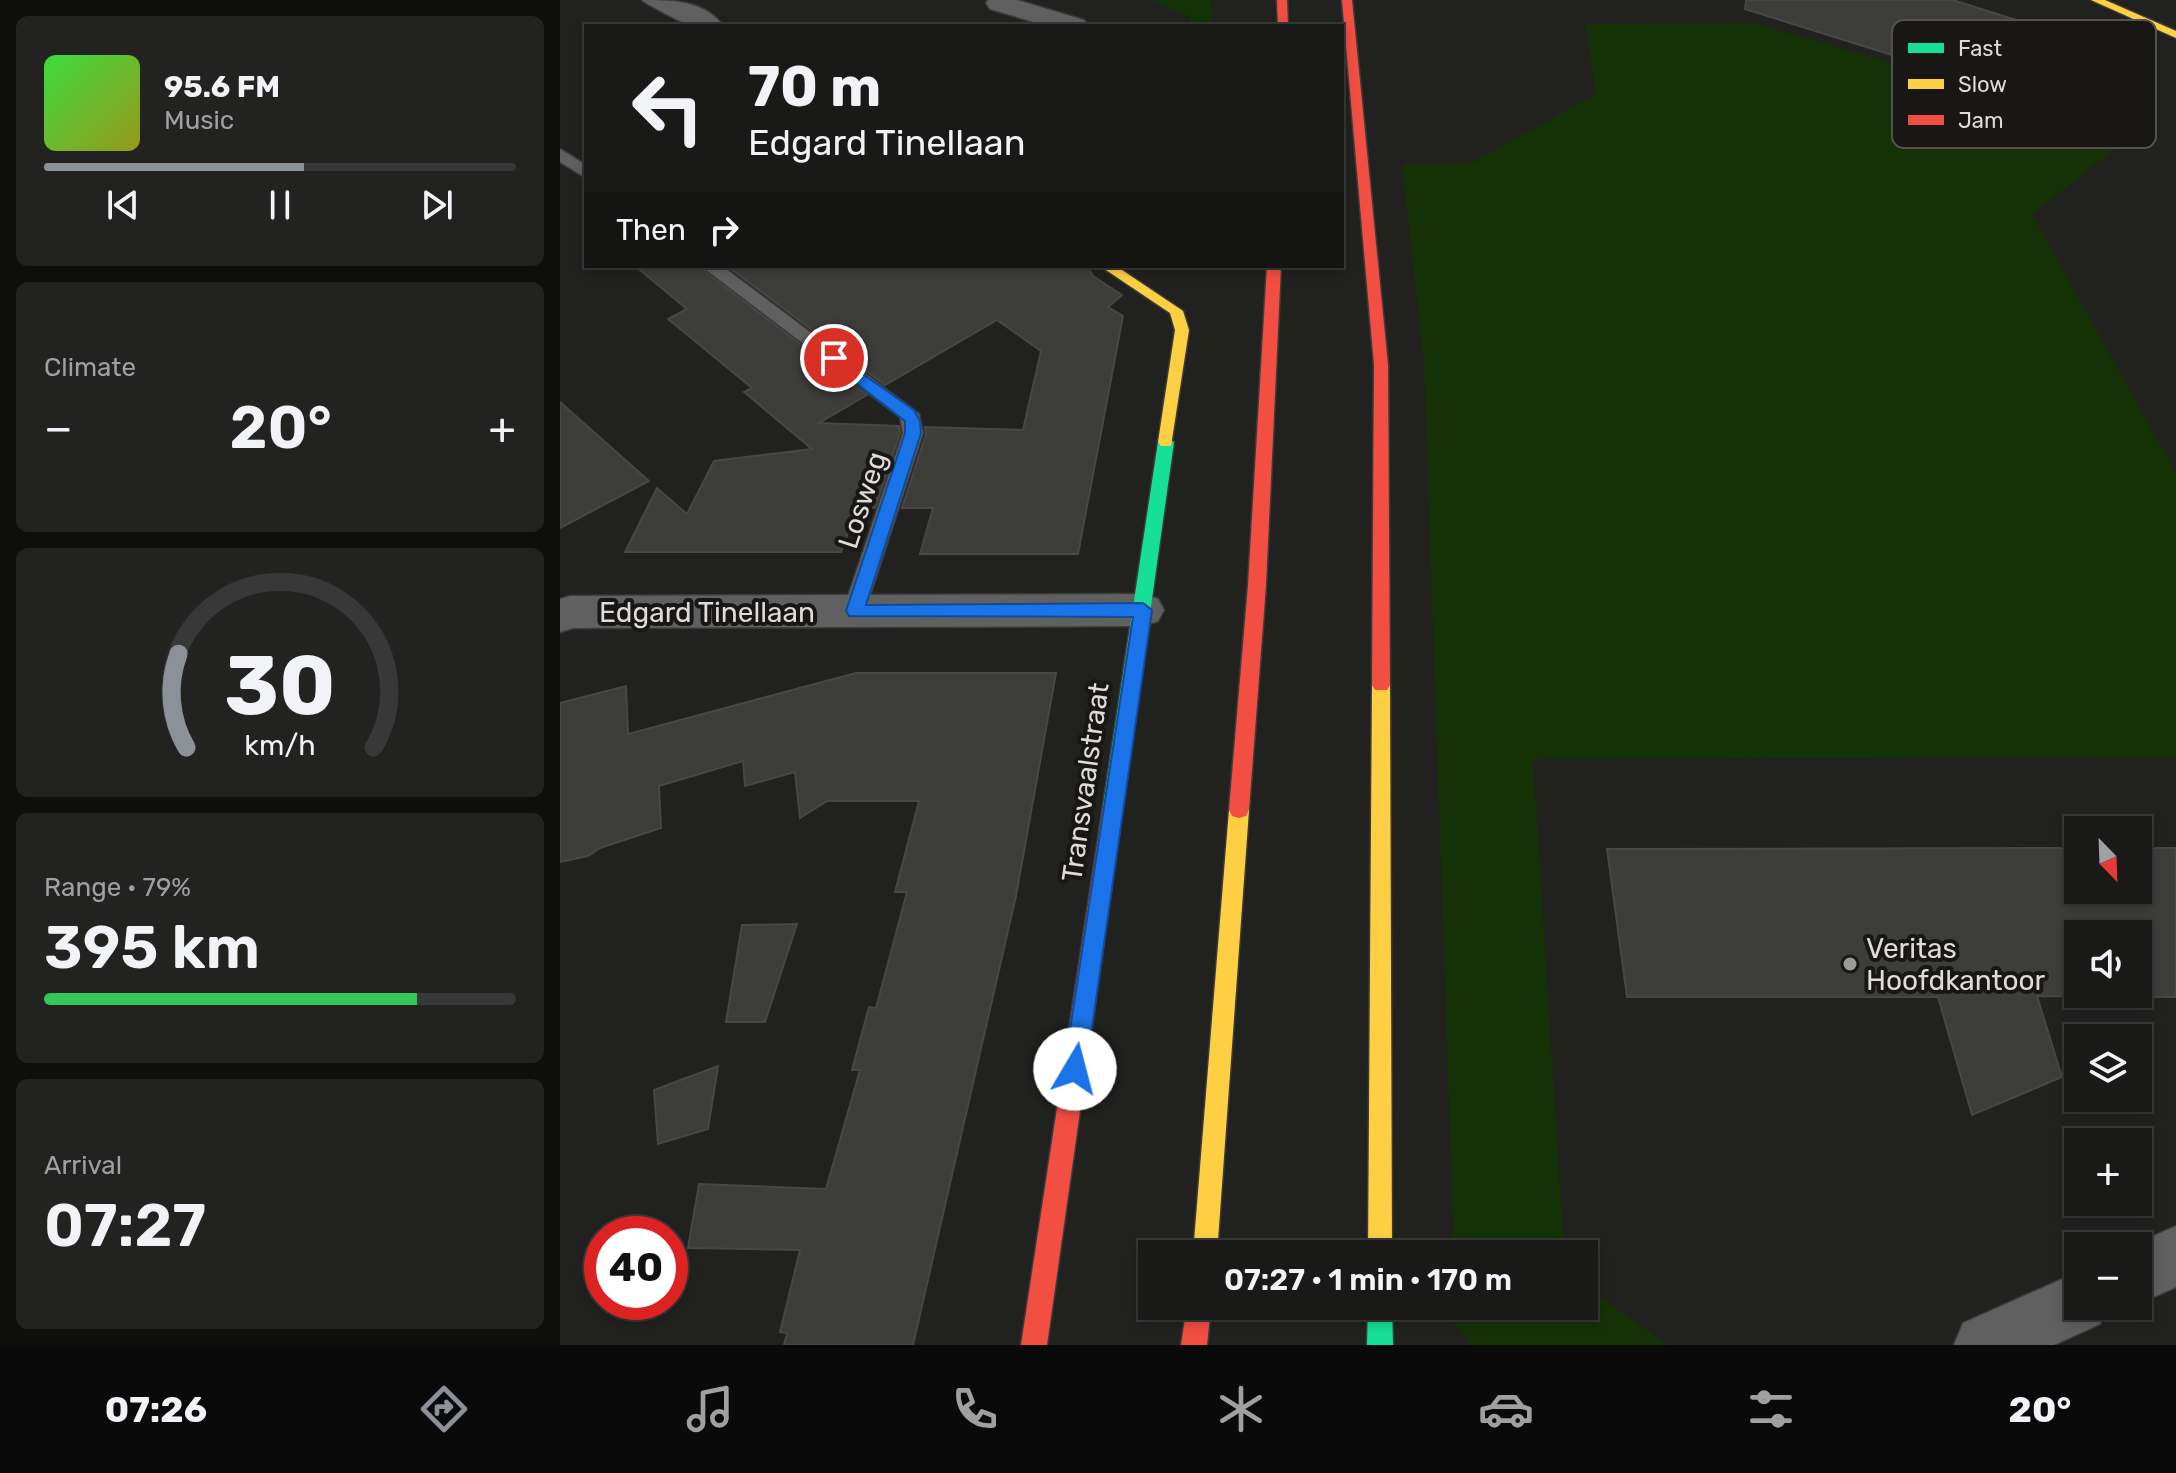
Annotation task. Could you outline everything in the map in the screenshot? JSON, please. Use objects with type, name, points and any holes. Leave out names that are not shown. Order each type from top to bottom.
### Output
[{"type":"main road","points":[[1282,0],[1283,24]]},
{"type":"main road","points":[[1347,0],[1381,365],[1380,1240]]},
{"type":"main road","points":[[2096,0],[2142,20]]},
{"type":"main road","points":[[2156,26],[2176,35]]},
{"type":"main road","name":"Transvaalstraat","points":[[1034,1345],[1182,330],[1176,311],[1110,268]]},
{"type":"main road","points":[[1206,1240],[1257,585],[1274,268]]},
{"type":"main road","points":[[1194,1345],[1197,1320]]},
{"type":"main road","points":[[1380,1320],[1380,1345]]},
{"type":"street","points":[[655,0],[675,6],[706,24]]},
{"type":"street","points":[[986,24],[993,2],[1068,24]]},
{"type":"street","name":"Edgard Tinellaan","points":[[563,610],[1143,610]]},
{"type":"street","points":[[2152,1267],[2176,1256]]},
{"type":"street","points":[[1985,1345],[2064,1308]]},
{"type":"lane","points":[[560,154],[584,172]]},
{"type":"lane","name":"Losweg","points":[[713,268],[909,414],[913,421],[913,433],[855,611]]},
{"type":"green space","points":[[1152,0],[1210,0],[1214,24],[1189,24],[1190,17]]},
{"type":"green space","points":[[1754,23],[1892,63],[1892,148],[2117,148],[2032,214],[2176,473],[2176,757],[1533,759],[1563,1240],[1454,1240],[1424,364],[1402,164],[1472,163],[1596,94],[1585,24]]},
{"type":"green space","points":[[1598,1295],[1667,1345],[1470,1345],[1456,1320],[1598,1320]]},
{"type":"building","points":[[1746,0],[1953,0],[2016,20],[1892,20],[1892,55],[1745,9]]},
{"type":"building","points":[[637,268],[701,268],[867,395],[819,423],[899,426],[900,433],[875,508],[857,508],[841,552],[625,552],[657,488],[687,514],[714,461],[812,449],[744,392],[752,388],[668,319],[687,309]]},
{"type":"building","points":[[730,268],[1088,268],[1093,276],[1122,295],[1108,307],[1123,316],[1078,554],[920,554],[933,508],[902,508],[926,434],[925,427],[1023,430],[1041,351],[997,320],[885,385]]},
{"type":"building","points":[[560,402],[649,481],[560,528]]},
{"type":"building","points":[[856,673],[1056,673],[1016,896],[913,1345],[784,1345],[787,1333],[780,1332],[800,1250],[688,1248],[699,1184],[826,1189],[860,1070],[852,1070],[869,1007],[876,1008],[907,892],[895,892],[919,801],[827,801],[800,818],[795,772],[745,786],[743,761],[659,786],[661,828],[600,848],[588,856],[560,862],[560,703],[626,686],[628,734]]},
{"type":"building","name":"Veritas Hoofdkantoor","points":[[2064,848],[2064,904],[2152,904],[2152,848],[2176,848],[2176,997],[2152,997],[2152,920],[2064,920],[2064,996],[2037,996],[2062,1077],[1972,1115],[1938,997],[1627,997],[1607,849]]},
{"type":"building","points":[[797,924],[765,1022],[726,1022],[742,925]]},
{"type":"building","points":[[718,1066],[708,1129],[658,1144],[654,1090]]},
{"type":"traffic: fast","points":[[1113,806],[1166,442]]},
{"type":"traffic: fast","points":[[1380,1320],[1380,1345]]},
{"type":"traffic: slow","points":[[2096,0],[2142,20]]},
{"type":"traffic: slow","points":[[2156,26],[2176,35]]},
{"type":"traffic: slow","points":[[1110,268],[1176,311],[1182,330],[1166,442]]},
{"type":"traffic: slow","points":[[1380,1240],[1381,685]]},
{"type":"traffic: slow","points":[[1206,1240],[1239,810]]},
{"type":"traffic: jam","points":[[1282,0],[1283,24]]},
{"type":"traffic: jam","points":[[1347,0],[1381,365],[1381,685]]},
{"type":"traffic: jam","points":[[1239,810],[1257,585],[1274,268]]},
{"type":"traffic: jam","points":[[1034,1345],[1113,806]]},
{"type":"traffic: jam","points":[[1194,1345],[1197,1320]]},
{"type":"place","name":"Veritas Hoofdkantoor","points":[[1850,964]]},
{"type":"route","points":[[834,358],[909,414],[913,421],[913,433],[855,611],[1143,610],[1075,1069]]}]
